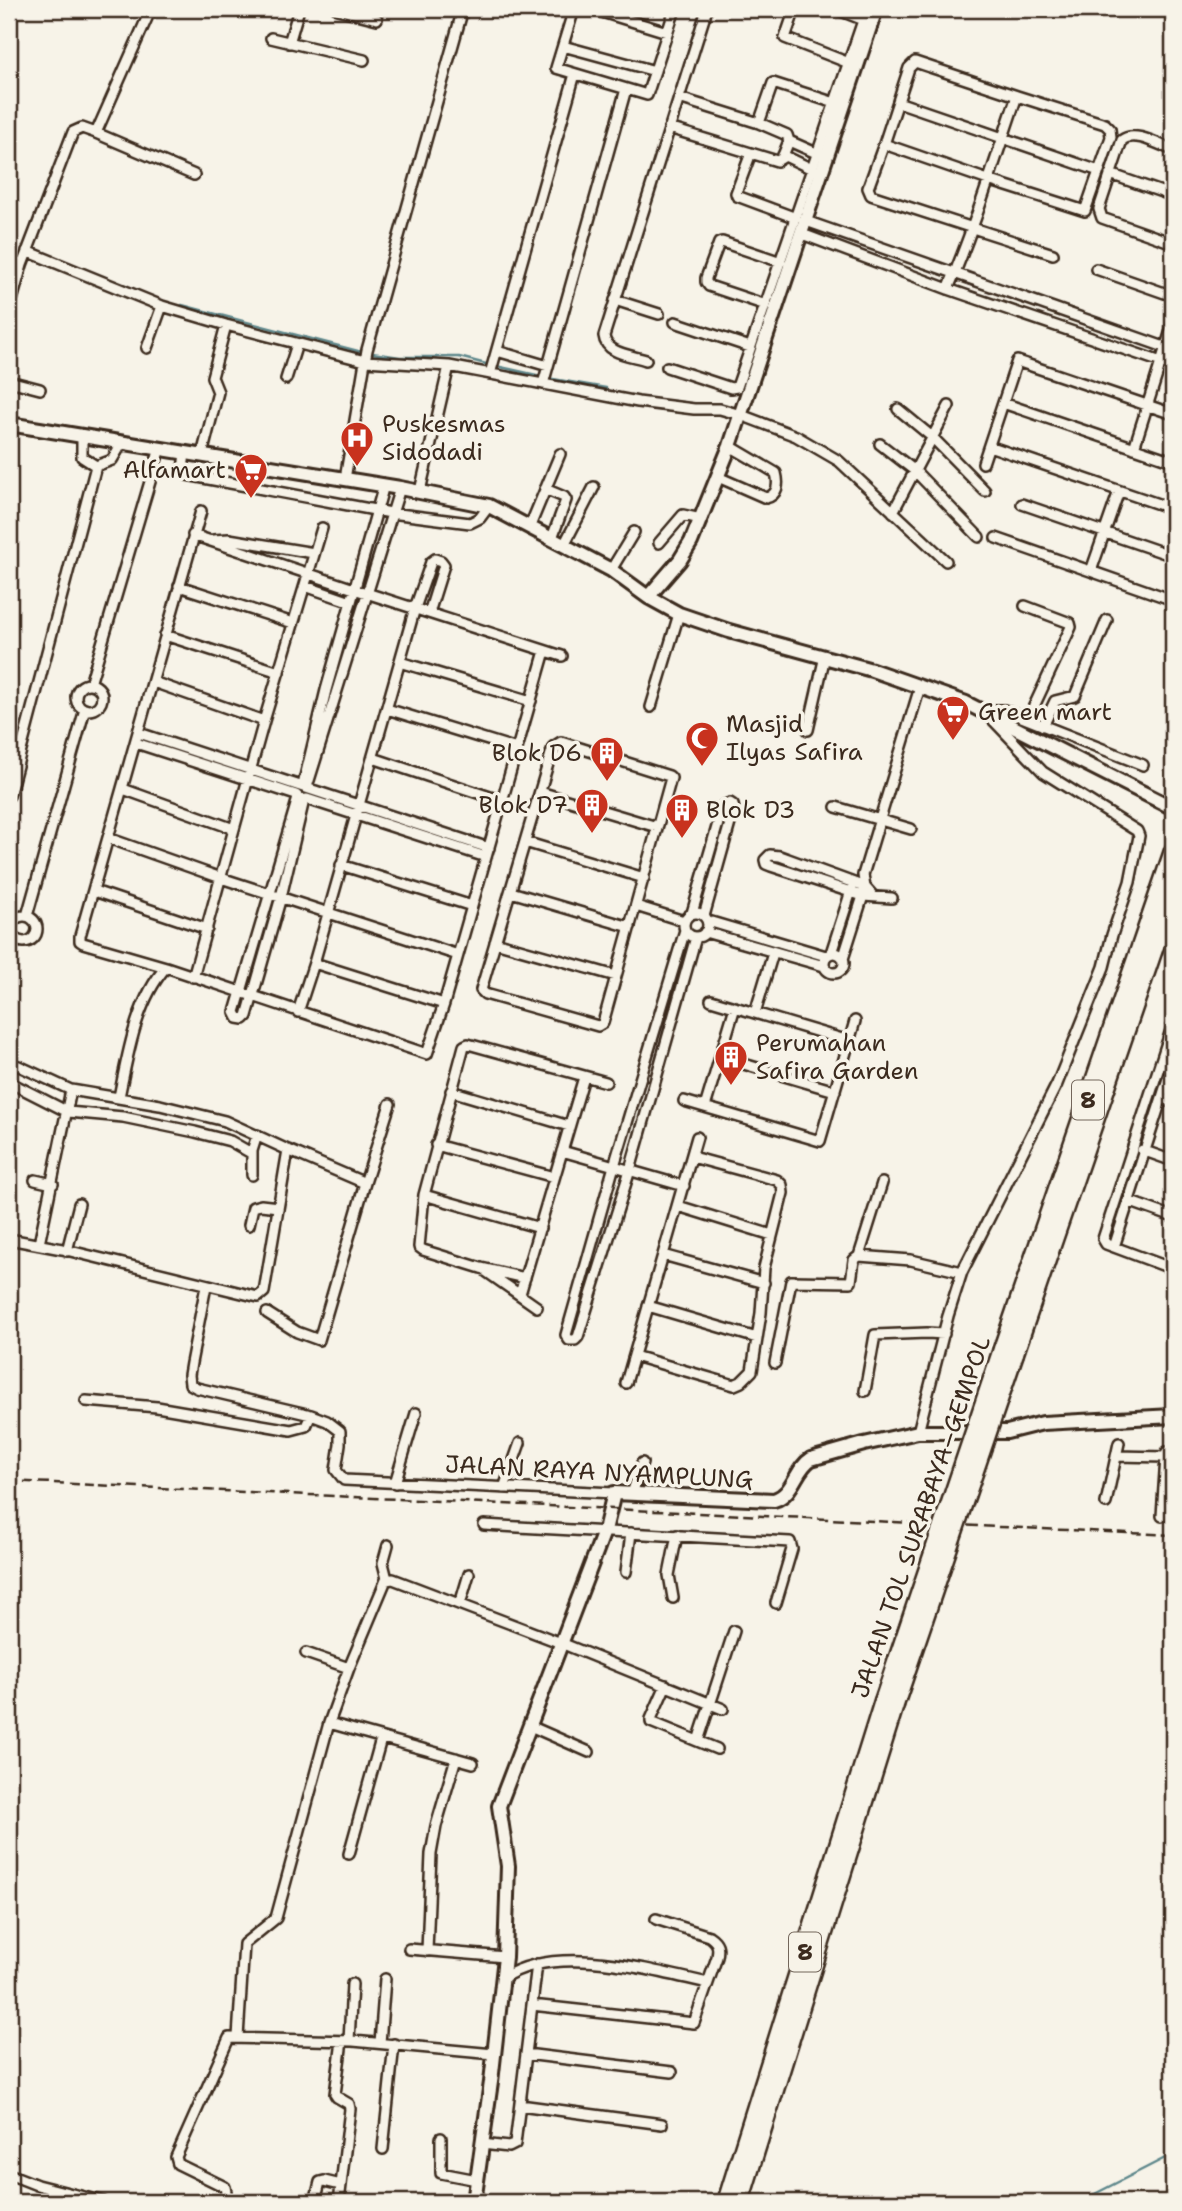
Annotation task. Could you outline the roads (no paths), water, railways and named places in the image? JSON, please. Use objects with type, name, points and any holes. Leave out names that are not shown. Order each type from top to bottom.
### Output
[{"type":"highway","name":"JALAN TOL SURABAYA–GEMPOL","points":[[726,2202],[1173,851]]},
{"type":"highway","name":"JALAN TOL SURABAYA–GEMPOL","points":[[1009,1351],[1173,894]]},
{"type":"highway","name":"JALAN TOL SURABAYA–GEMPOL","points":[[740,2202],[889,1704]]},
{"type":"street","points":[[96,133],[151,9]]},
{"type":"street","points":[[289,43],[299,9]]},
{"type":"street","points":[[337,9],[377,19]]},
{"type":"street","points":[[345,479],[366,356],[463,9]]},
{"type":"street","points":[[574,9],[556,68],[647,96],[675,9]]},
{"type":"street","points":[[592,9],[667,32]]},
{"type":"street","points":[[646,360],[609,349],[604,336],[707,9]]},
{"type":"street","points":[[794,9],[785,38],[849,63]]},
{"type":"street","points":[[836,9],[864,20]]},
{"type":"street","points":[[823,156],[835,103],[867,9]]},
{"type":"street","points":[[649,597],[680,560],[691,542],[730,446],[823,156],[876,9]]},
{"type":"street","points":[[271,38],[364,61]]},
{"type":"street","points":[[563,46],[654,71]]},
{"type":"street","points":[[884,144],[1085,211],[1111,137],[1105,124],[915,62],[909,68],[868,188],[871,195],[1053,254]]},
{"type":"street","points":[[491,373],[575,74]]},
{"type":"street","points":[[759,123],[773,83],[835,103]]},
{"type":"street","points":[[543,383],[626,89]]},
{"type":"street","points":[[948,289],[1017,96]]},
{"type":"street","points":[[669,128],[777,161],[789,141],[787,135],[759,123],[679,98]]},
{"type":"street","points":[[898,102],[1099,171]]},
{"type":"street","points":[[9,311],[27,251],[73,132],[82,128],[194,175]]},
{"type":"street","points":[[1173,150],[1136,136],[1122,139],[1100,202],[1099,214],[1102,218],[1173,243]]},
{"type":"street","points":[[789,141],[823,156]]},
{"type":"street","points":[[751,153],[736,192],[737,196],[948,289],[1173,366]]},
{"type":"street","points":[[783,155],[818,172]]},
{"type":"street","points":[[1110,174],[1173,196]]},
{"type":"street","points":[[667,367],[735,389],[781,262],[801,224]]},
{"type":"street","points":[[801,224],[1170,349]]},
{"type":"street","points":[[766,305],[709,286],[706,278],[719,243],[723,242],[781,262]]},
{"type":"street","points":[[27,251],[162,306],[297,344],[491,373],[657,405],[720,409],[741,415],[796,436],[833,456],[946,561]]},
{"type":"street","points":[[9,260],[22,265]]},
{"type":"street","points":[[1096,269],[1173,296]]},
{"type":"street","points":[[615,300],[659,314]]},
{"type":"street","points":[[147,348],[162,306]]},
{"type":"street","points":[[675,323],[750,347]]},
{"type":"street","points":[[1134,448],[1161,362],[1170,349],[1173,324]]},
{"type":"street","points":[[202,455],[218,392],[218,386],[212,377],[226,326]]},
{"type":"street","points":[[286,379],[297,344]]},
{"type":"street","points":[[496,356],[548,369]]},
{"type":"street","points":[[983,463],[1017,361],[1173,414]]},
{"type":"street","points":[[419,491],[449,366]]},
{"type":"street","points":[[9,381],[40,389]]},
{"type":"street","points":[[1003,403],[1173,461]]},
{"type":"street","points":[[893,512],[949,406]]},
{"type":"street","points":[[898,409],[932,437],[985,491]]},
{"type":"street","points":[[9,424],[384,485],[489,506],[611,570],[679,614],[729,631],[825,656],[984,710],[1173,808]]},
{"type":"street","points":[[82,436],[82,457],[96,466]]},
{"type":"street","points":[[96,466],[112,460],[122,443]]},
{"type":"street","points":[[880,444],[915,471],[979,537]]},
{"type":"street","points":[[718,477],[766,498],[772,497],[777,489],[776,473],[730,446]]},
{"type":"street","points":[[989,446],[1173,509]]},
{"type":"street","points":[[90,684],[160,448]]},
{"type":"street","points":[[186,452],[183,471],[187,475],[391,513],[470,523],[480,518],[489,506]]},
{"type":"street","points":[[530,526],[560,454]]},
{"type":"street","points":[[9,791],[96,466]]},
{"type":"street","points":[[384,485],[326,690],[303,793],[281,897],[246,1018],[238,1018],[234,1013],[270,893],[303,793],[338,692],[400,488]]},
{"type":"street","points":[[564,545],[594,487]]},
{"type":"street","points":[[545,489],[566,500],[552,538]]},
{"type":"street","points":[[1091,571],[1119,491]]},
{"type":"street","points":[[1022,504],[1173,556]]},
{"type":"street","points":[[201,512],[80,941],[426,1054],[444,1004],[545,651]]},
{"type":"street","points":[[659,543],[681,517],[687,515],[701,519]]},
{"type":"street","points":[[193,977],[321,528]]},
{"type":"street","points":[[611,570],[634,532]]},
{"type":"street","points":[[194,535],[354,590],[562,656]]},
{"type":"street","points":[[996,538],[1173,600]]},
{"type":"street","points":[[213,540],[229,539],[314,553]]},
{"type":"street","points":[[298,1012],[415,608],[434,559],[442,561],[444,565],[429,613]]},
{"type":"street","points":[[179,586],[293,623]]},
{"type":"street","points":[[304,586],[351,602]]},
{"type":"street","points":[[1025,606],[1063,619],[1071,626],[1028,719]]},
{"type":"street","points":[[651,707],[679,614]]},
{"type":"street","points":[[1044,726],[1055,701],[1075,696],[1107,620]]},
{"type":"street","points":[[165,635],[279,671]]},
{"type":"street","points":[[808,730],[825,656]]},
{"type":"street","points":[[400,663],[531,701]]},
{"type":"street","points":[[153,682],[264,721]]},
{"type":"street","points":[[90,684],[101,691],[101,703],[91,710],[80,706],[76,697],[80,688],[90,684]]},
{"type":"street","points":[[863,875],[867,893],[843,959],[843,968],[836,974],[826,971],[827,959],[852,887],[863,875],[920,687]]},
{"type":"street","points":[[326,690],[338,692]]},
{"type":"street","points":[[27,916],[85,709]]},
{"type":"street","points":[[387,709],[517,749]]},
{"type":"street","points":[[984,710],[1004,710],[1143,765]]},
{"type":"street","points":[[918,1432],[962,1272],[1056,1084],[1095,990],[1130,882],[1139,836],[1137,831],[1043,772],[984,710]]},
{"type":"street","points":[[139,733],[356,814],[488,852]]},
{"type":"street","points":[[561,741],[670,777],[616,976],[602,1024],[598,1026],[482,992],[540,792],[553,747],[561,741]]},
{"type":"street","points":[[136,743],[206,760]]},
{"type":"street","points":[[373,758],[502,801]]},
{"type":"street","points":[[122,789],[234,829]]},
{"type":"street","points":[[540,792],[657,827]]},
{"type":"street","points":[[303,793],[359,804],[488,852]]},
{"type":"street","points":[[705,932],[734,809],[730,803],[723,806],[614,1166],[566,1335],[572,1340],[578,1336],[630,1170],[696,937],[705,932],[773,953],[827,959],[836,953],[843,959]]},
{"type":"street","points":[[836,807],[911,829]]},
{"type":"street","points":[[108,838],[220,878],[458,955]]},
{"type":"street","points":[[525,842],[644,878]]},
{"type":"street","points":[[852,887],[771,866],[766,864],[765,860],[770,855],[780,856],[867,893],[892,898]]},
{"type":"street","points":[[341,865],[472,906]]},
{"type":"street","points":[[94,891],[207,929]]},
{"type":"street","points":[[511,891],[629,927]]},
{"type":"street","points":[[636,906],[685,926],[696,937]]},
{"type":"street","points":[[692,913],[827,959]]},
{"type":"street","points":[[495,942],[616,976]]},
{"type":"street","points":[[755,1013],[773,953]]},
{"type":"street","points":[[314,964],[444,1004]]},
{"type":"street","points":[[119,1097],[132,1040],[146,1000],[152,986],[166,967]]},
{"type":"street","points":[[711,1000],[849,1041]]},
{"type":"street","points":[[705,1107],[735,1007]]},
{"type":"street","points":[[684,1101],[820,1141],[855,1021]]},
{"type":"street","points":[[1173,1024],[1170,1044],[1132,1146],[1103,1237],[1105,1242],[1114,1247],[1173,1269]]},
{"type":"street","points":[[525,1278],[420,1249],[424,1195],[464,1046],[466,1044],[606,1082]]},
{"type":"street","points":[[720,1057],[835,1091]]},
{"type":"street","points":[[1114,1247],[1173,1063]]},
{"type":"street","points":[[9,1064],[19,1066],[70,1102],[119,1097],[157,1116],[222,1131],[237,1145],[288,1150],[365,1183]]},
{"type":"street","points":[[520,1294],[584,1076]]},
{"type":"street","points":[[9,1079],[105,1115],[157,1116],[196,1124],[222,1131],[254,1146]]},
{"type":"street","points":[[451,1091],[569,1126]]},
{"type":"street","points":[[1162,1098],[1173,1103]]},
{"type":"street","points":[[39,1244],[70,1102]]},
{"type":"street","points":[[267,1313],[297,1332],[321,1336],[390,1104]]},
{"type":"street","points":[[626,1383],[698,1137]]},
{"type":"street","points":[[436,1145],[554,1177]]},
{"type":"street","points":[[252,1175],[254,1146]]},
{"type":"street","points":[[1132,1146],[1173,1161]]},
{"type":"street","points":[[9,1239],[255,1297],[264,1292],[269,1206],[288,1150]]},
{"type":"street","points":[[562,1151],[684,1186]]},
{"type":"street","points":[[634,1356],[737,1384],[750,1374],[757,1338],[764,1268],[783,1193],[780,1182],[692,1157]]},
{"type":"street","points":[[35,1180],[53,1184]]},
{"type":"street","points":[[775,1363],[791,1280],[849,1283],[854,1260],[859,1256],[882,1183]]},
{"type":"street","points":[[424,1195],[540,1228]]},
{"type":"street","points":[[1128,1200],[1173,1217]]},
{"type":"street","points":[[67,1251],[79,1204]]},
{"type":"street","points":[[249,1225],[253,1208],[269,1206]]},
{"type":"street","points":[[678,1206],[772,1235]]},
{"type":"street","points":[[663,1255],[764,1283]]},
{"type":"street","points":[[859,1256],[911,1260],[962,1272]]},
{"type":"street","points":[[481,1268],[537,1307]]},
{"type":"street","points":[[86,1401],[158,1408],[291,1430],[306,1426],[312,1415],[197,1388],[190,1384],[191,1363],[206,1286]]},
{"type":"street","points":[[649,1306],[757,1338]]},
{"type":"street","points":[[865,1391],[876,1335],[944,1333]]},
{"type":"street","points":[[395,1483],[416,1413]]},
{"type":"street","name":"JALAN RAYA NYAMPLUNG","points":[[312,1415],[336,1428],[337,1470],[340,1478],[350,1481],[774,1500],[785,1495],[811,1459],[918,1432],[1007,1432],[1043,1423],[1173,1416]]},
{"type":"street","points":[[503,1488],[520,1443]]},
{"type":"street","points":[[1106,1503],[1119,1443]]},
{"type":"street","points":[[1116,1456],[1170,1454],[1162,1516]]},
{"type":"street","points":[[632,1494],[642,1463]]},
{"type":"street","points":[[474,2202],[505,1957],[508,1866],[499,1806],[604,1531],[614,1493]]},
{"type":"street","points":[[484,1525],[792,1543],[776,1603]]},
{"type":"street","points":[[626,1572],[631,1532]]},
{"type":"street","points":[[673,1598],[669,1575],[677,1535]]},
{"type":"street","points":[[239,2037],[244,1944],[276,1918],[329,1723],[387,1579],[383,1563],[388,1545]]},
{"type":"street","points":[[460,1604],[469,1574]]},
{"type":"street","points":[[387,1579],[561,1643],[723,1709]]},
{"type":"street","points":[[698,1741],[734,1632]]},
{"type":"street","points":[[306,1653],[349,1668]]},
{"type":"street","points":[[666,1685],[651,1722],[717,1749]]},
{"type":"street","points":[[329,1723],[473,1763]]},
{"type":"street","points":[[530,1726],[589,1752]]},
{"type":"street","points":[[349,1854],[381,1739]]},
{"type":"street","points":[[427,1951],[431,1854],[436,1826],[456,1758]]},
{"type":"street","points":[[532,2005],[694,2023],[719,1947],[716,1941],[656,1919]]},
{"type":"street","points":[[409,1949],[505,1957]]},
{"type":"street","points":[[503,1978],[518,1969],[563,1962],[614,1964],[708,1983]]},
{"type":"street","points":[[482,2144],[509,2147],[515,2144],[537,1964]]},
{"type":"street","points":[[380,2043],[385,1979]]},
{"type":"street","points":[[339,2202],[350,2109],[349,2104],[335,2094],[346,2041],[352,1984]]},
{"type":"street","points":[[223,2202],[225,2187],[180,2165],[176,2157],[227,2040],[232,2037],[380,2043],[494,2054]]},
{"type":"street","points":[[383,2150],[394,2045]]},
{"type":"street","points":[[526,2054],[672,2072]]},
{"type":"street","points":[[520,2105],[662,2124]]},
{"type":"street","points":[[441,2138],[441,2173],[477,2180]]},
{"type":"street","points":[[9,2174],[23,2181],[104,2202]]},
{"type":"street","points":[[315,2202],[321,2181],[341,2185]]},
{"type":"waterway","points":[[182,305],[358,351],[400,357],[459,357],[490,365]]},
{"type":"waterway","points":[[496,366],[541,376]]},
{"type":"waterway","points":[[547,378],[606,388]]},
{"type":"waterway","points":[[1079,2202],[1173,2154]]},
{"type":"waterway","points":[[1165,2202],[1173,2198]]},
{"type":"railway","points":[[9,1481],[1173,1535]]},
{"type":"place","name":"Puskesmas Sidodadi","points":[[357,468]]},
{"type":"place","name":"Alfamart","points":[[251,500]]},
{"type":"place","name":"Green mart","points":[[953,742]]},
{"type":"place","name":"Masjid Ilyas Safira","points":[[702,768]]},
{"type":"place","name":"Blok D6","points":[[607,783]]},
{"type":"place","name":"Blok D7","points":[[592,835]]},
{"type":"place","name":"Blok D3","points":[[682,840]]},
{"type":"place","name":"Perumahan Safira Garden","points":[[731,1087]]}]
